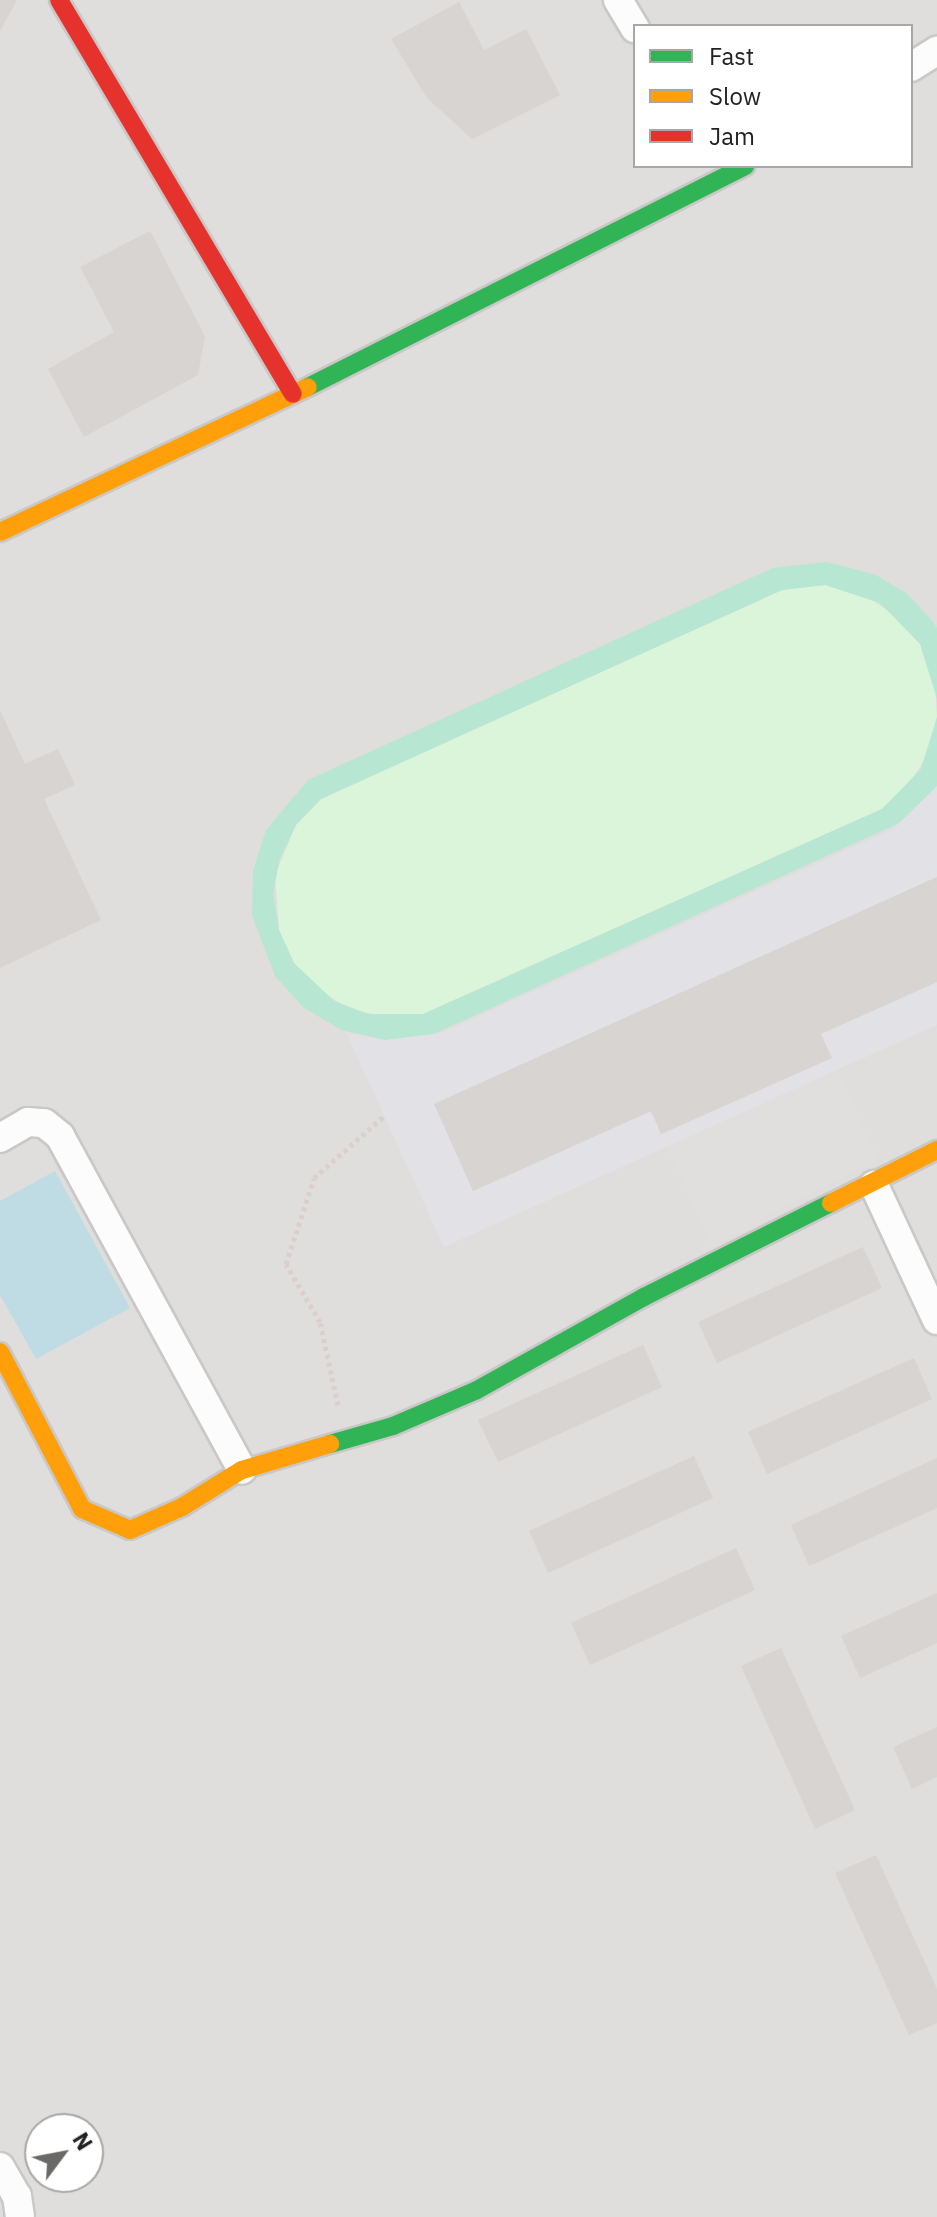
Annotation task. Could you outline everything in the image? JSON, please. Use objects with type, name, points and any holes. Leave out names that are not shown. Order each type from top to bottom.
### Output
[{"type":"street","points":[[59,0],[293,394]]},
{"type":"street","points":[[618,0],[633,25]]},
{"type":"street","points":[[913,66],[937,51]]},
{"type":"street","points":[[0,532],[293,394],[728,170]]},
{"type":"street","points":[[0,1138],[28,1122],[44,1123],[60,1136],[242,1470]]},
{"type":"street","points":[[0,1352],[82,1509],[111,1526],[130,1530],[182,1507],[242,1470],[345,1437],[393,1426],[477,1390],[644,1297],[874,1185],[937,1150]]},
{"type":"street","points":[[874,1185],[937,1320]]},
{"type":"street","points":[[0,2167],[17,2196],[20,2217]]},
{"type":"path","points":[[345,1437],[320,1322],[286,1264],[314,1178],[384,1116]]},
{"type":"shaded area","points":[[0,0],[937,0],[937,2217],[0,2217]]},
{"type":"shaded area","points":[[937,786],[937,877],[434,1104],[474,1191],[651,1111],[662,1134],[831,1058],[821,1034],[937,982],[937,1025],[444,1247],[346,1032],[385,1040],[441,1033],[893,829]]},
{"type":"shaded area","points":[[837,1070],[877,1157],[712,1246],[667,1146]]},
{"type":"green space","points":[[827,562],[876,575],[906,593],[930,618],[937,628],[937,699],[920,644],[880,603],[825,585],[782,590],[321,799],[296,825],[280,858],[273,893],[279,930],[294,963],[334,1001],[368,1014],[423,1014],[882,809],[921,769],[937,717],[937,786],[906,820],[427,1037],[384,1040],[342,1030],[304,1008],[275,976],[252,915],[253,871],[266,830],[308,780],[773,568]]},
{"type":"green space","points":[[825,585],[867,596],[902,621],[920,644],[935,685],[937,717],[927,756],[904,791],[882,809],[423,1014],[386,1017],[350,1009],[319,990],[294,963],[279,930],[275,875],[296,825],[321,799],[782,590]]},
{"type":"water","points":[[55,1171],[130,1308],[36,1359],[0,1295],[0,1201]]},
{"type":"building","points":[[0,0],[17,0],[0,31]]},
{"type":"building","points":[[459,2],[484,50],[526,29],[560,95],[472,139],[427,98],[391,39]]},
{"type":"building","points":[[150,231],[205,336],[198,375],[84,437],[48,369],[114,332],[80,267]]},
{"type":"building","points":[[0,710],[25,764],[58,749],[75,785],[44,799],[101,920],[0,968]]},
{"type":"building","points":[[937,877],[937,982],[821,1034],[832,1058],[661,1134],[651,1111],[473,1191],[434,1104]]},
{"type":"building","points":[[863,1247],[882,1288],[717,1363],[698,1322]]},
{"type":"building","points":[[643,1345],[662,1387],[498,1462],[478,1420]]},
{"type":"building","points":[[914,1358],[932,1399],[767,1474],[748,1432]]},
{"type":"building","points":[[694,1456],[713,1498],[548,1573],[529,1531]]},
{"type":"building","points":[[937,1458],[937,1508],[809,1566],[791,1525]]},
{"type":"building","points":[[736,1548],[755,1590],[590,1665],[571,1623]]},
{"type":"building","points":[[937,1593],[937,1643],[860,1678],[841,1636]]},
{"type":"building","points":[[781,1648],[855,1810],[815,1829],[741,1666]]},
{"type":"building","points":[[937,1727],[937,1777],[912,1789],[893,1747]]},
{"type":"building","points":[[876,1855],[937,1989],[937,2023],[909,2035],[835,1873]]},
{"type":"traffic: fast","points":[[308,387],[741,168]]},
{"type":"traffic: fast","points":[[330,1444],[393,1426],[477,1390],[644,1297],[831,1203]]},
{"type":"traffic: slow","points":[[0,532],[308,387]]},
{"type":"traffic: slow","points":[[831,1203],[937,1150]]},
{"type":"traffic: slow","points":[[0,1352],[82,1509],[130,1530],[182,1507],[242,1470],[330,1444]]},
{"type":"traffic: jam","points":[[59,0],[293,394]]}]
